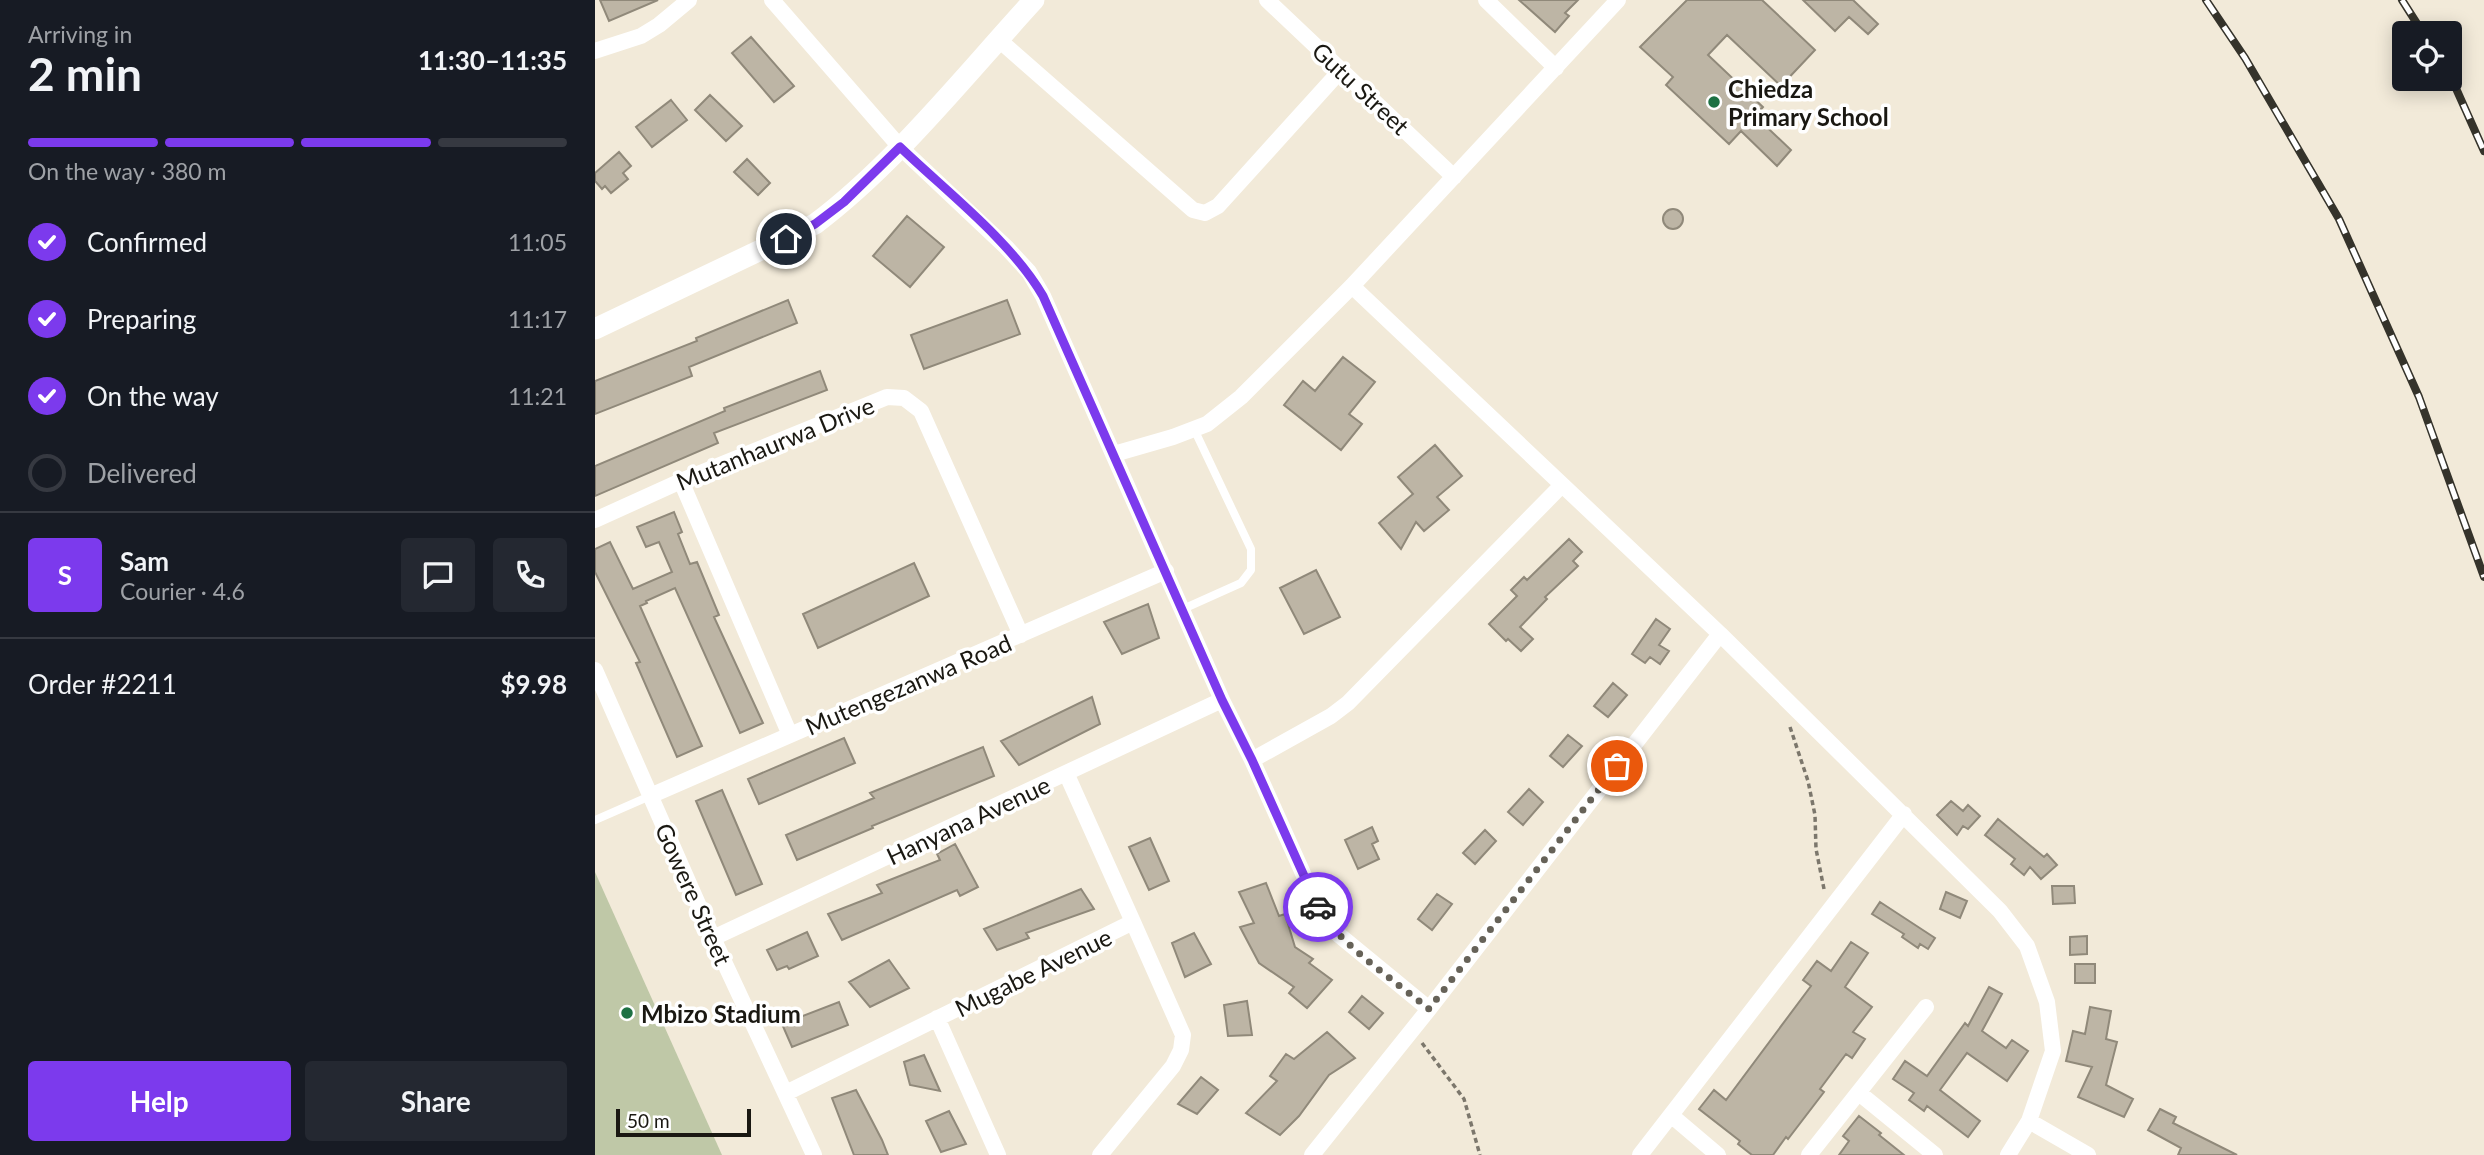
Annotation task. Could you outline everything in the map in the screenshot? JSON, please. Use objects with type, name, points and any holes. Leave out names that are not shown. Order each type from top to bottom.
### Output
[{"type":"street","points":[[595,51],[641,36],[689,0]]},
{"type":"street","points":[[772,0],[900,147],[1029,272],[1043,296],[1222,700],[1324,920],[1429,1009]]},
{"type":"street","points":[[595,329],[815,224],[844,202],[900,147],[1034,0]]},
{"type":"street","name":"Gutu Street","points":[[1267,0],[1454,177]]},
{"type":"street","points":[[1486,0],[1556,68]]},
{"type":"street","points":[[1114,454],[1206,424],[1241,397],[1352,286],[1618,0]]},
{"type":"street","points":[[998,39],[1193,210],[1205,213],[1218,206],[1341,69]]},
{"type":"street","points":[[1352,286],[1720,634],[2000,911],[2027,946],[2047,1002],[2053,1051],[2029,1121],[2008,1155]]},
{"type":"street","name":"Mutanhaurwa Drive","points":[[595,520],[681,481],[887,397],[904,398],[921,411],[1021,635]]},
{"type":"street","points":[[681,481],[790,735]]},
{"type":"street","points":[[1252,760],[1331,716],[1348,703],[1561,486]]},
{"type":"street","name":"Mutengezanwa Road","points":[[650,796],[1166,571]]},
{"type":"street","points":[[1312,1155],[1720,634]]},
{"type":"street","name":"Gowere Street","points":[[595,670],[713,938],[814,1155]]},
{"type":"street","name":"Hanyana Avenue","points":[[713,938],[1067,775],[1222,700]]},
{"type":"street","name":"Mugabe Avenue","points":[[786,1093],[1133,922],[1067,775]]},
{"type":"street","points":[[1640,1155],[1904,814]]},
{"type":"street","points":[[1100,1155],[1173,1066],[1181,1050],[1182,1035],[1133,922]]},
{"type":"street","points":[[1809,1155],[1926,1007]]},
{"type":"street","points":[[937,1018],[998,1155]]},
{"type":"street","points":[[1859,1093],[1935,1155]]},
{"type":"street","points":[[1672,1116],[1718,1155]]},
{"type":"street","points":[[2029,1121],[2088,1155]]},
{"type":"lane","points":[[1183,609],[1241,583],[1251,569],[1251,549],[1194,429]]},
{"type":"lane","points":[[595,820],[650,796]]},
{"type":"path","points":[[1781,695],[1808,781],[1815,815],[1816,849],[1828,912]]},
{"type":"path","points":[[1412,1030],[1464,1099],[1480,1155]]},
{"type":"green space","name":"Mbizo Stadium","points":[[595,872],[722,1155],[595,1155]]},
{"type":"building","points":[[600,0],[658,0],[609,21]]},
{"type":"building","points":[[1519,0],[1578,0],[1565,13],[1569,16],[1555,32]]},
{"type":"building","points":[[1687,0],[1762,0],[1815,50],[1781,86],[1727,35],[1708,55],[1763,107],[1755,116],[1791,150],[1777,166],[1741,131],[1729,144],[1666,85],[1673,77],[1640,47]]},
{"type":"building","points":[[1803,0],[1853,0],[1878,24],[1868,34],[1849,17],[1835,31]]},
{"type":"building","points":[[751,37],[794,86],[774,102],[732,53]]},
{"type":"building","points":[[710,95],[742,126],[726,141],[695,110]]},
{"type":"building","points":[[671,100],[687,120],[652,147],[636,127]]},
{"type":"building","points":[[619,152],[631,166],[623,173],[628,179],[611,193],[605,186],[602,189],[595,181],[595,173]]},
{"type":"building","points":[[747,159],[770,183],[758,195],[734,172]]},
{"type":"building","points":[[1673,209],[1680,212],[1683,219],[1680,226],[1673,229],[1666,226],[1663,219],[1666,212]]},
{"type":"building","points":[[907,216],[944,247],[910,287],[873,256]]},
{"type":"building","points":[[788,300],[797,323],[689,367],[692,376],[595,414],[595,381],[697,341],[696,338]]},
{"type":"building","points":[[1007,300],[1020,334],[924,369],[911,335]]},
{"type":"building","points":[[1343,357],[1375,382],[1349,414],[1362,424],[1341,450],[1284,405],[1303,381],[1315,391]]},
{"type":"building","points":[[820,371],[827,390],[714,433],[718,443],[595,496],[595,466],[725,411],[724,408]]},
{"type":"building","points":[[1435,445],[1462,476],[1437,497],[1449,510],[1424,531],[1416,522],[1401,549],[1379,523],[1413,494],[1398,477]]},
{"type":"building","points":[[674,512],[682,532],[678,534],[690,564],[697,562],[719,615],[714,617],[763,723],[740,733],[675,588],[640,606],[702,746],[677,757],[636,663],[640,662],[595,572],[595,549],[610,542],[633,589],[672,572],[659,542],[646,547],[637,527]]},
{"type":"building","points":[[1569,539],[1582,552],[1573,561],[1578,566],[1545,597],[1547,599],[1520,627],[1533,639],[1521,651],[1489,624],[1517,596],[1511,590],[1524,577],[1527,580]]},
{"type":"building","points":[[914,563],[929,596],[818,648],[803,614]]},
{"type":"building","points":[[1316,570],[1340,617],[1304,634],[1280,588]]},
{"type":"building","points":[[1148,604],[1159,638],[1122,654],[1104,622]]},
{"type":"building","points":[[1656,619],[1670,629],[1659,645],[1669,651],[1660,664],[1650,657],[1645,663],[1632,654]]},
{"type":"building","points":[[1613,683],[1627,695],[1608,717],[1594,706]]},
{"type":"building","points":[[1092,697],[1100,724],[1019,765],[1001,741]]},
{"type":"building","points":[[1568,735],[1582,746],[1563,767],[1550,756]]},
{"type":"building","points":[[844,738],[855,763],[759,804],[748,779]]},
{"type":"building","points":[[983,747],[994,776],[797,860],[786,835],[874,798],[870,793]]},
{"type":"building","points":[[1529,789],[1543,802],[1523,825],[1508,812]]},
{"type":"building","points":[[722,790],[762,884],[736,895],[696,801]]},
{"type":"building","points":[[1951,801],[1963,811],[1968,805],[1980,816],[1968,829],[1963,826],[1957,835],[1937,815]]},
{"type":"building","points":[[1998,819],[2044,857],[2047,854],[2057,865],[2041,879],[2030,867],[2024,875],[2011,864],[2015,859],[1985,835]]},
{"type":"building","points":[[1372,827],[1378,841],[1372,844],[1379,859],[1358,869],[1345,840]]},
{"type":"building","points":[[1485,830],[1496,841],[1475,864],[1463,853]]},
{"type":"building","points":[[1150,838],[1169,881],[1149,890],[1129,847]]},
{"type":"building","points":[[955,844],[978,887],[960,896],[957,890],[842,940],[828,914],[882,893],[877,885],[940,860],[937,854]]},
{"type":"building","points":[[1266,883],[1279,916],[1285,914],[1295,947],[1313,959],[1309,963],[1332,980],[1307,1008],[1289,993],[1294,987],[1259,963],[1240,927],[1254,923],[1239,892]]},
{"type":"building","points":[[2052,886],[2074,886],[2075,903],[2053,904]]},
{"type":"building","points":[[1081,889],[1094,909],[1026,933],[1029,938],[997,950],[984,929]]},
{"type":"building","points":[[1946,892],[1967,901],[1960,918],[1940,909]]},
{"type":"building","points":[[1437,894],[1452,904],[1432,930],[1418,919]]},
{"type":"building","points":[[1880,902],[1935,938],[1928,949],[1920,944],[1918,948],[1902,937],[1904,934],[1872,914]]},
{"type":"building","points":[[807,932],[818,956],[789,969],[787,966],[777,970],[767,950]]},
{"type":"building","points":[[1194,933],[1211,964],[1185,977],[1172,943]]},
{"type":"building","points":[[2087,936],[2087,954],[2070,955],[2070,937]]},
{"type":"building","points":[[1851,942],[1868,953],[1845,987],[1872,1007],[1853,1032],[1865,1039],[1852,1058],[1846,1054],[1820,1089],[1824,1092],[1773,1155],[1752,1155],[1738,1144],[1740,1141],[1699,1109],[1714,1090],[1726,1100],[1811,986],[1803,980],[1817,961],[1831,971]]},
{"type":"building","points":[[889,960],[909,988],[870,1007],[849,982]]},
{"type":"building","points":[[2075,964],[2095,964],[2095,983],[2075,983]]},
{"type":"building","points":[[1989,987],[2002,994],[1982,1031],[2006,1048],[2012,1040],[2028,1051],[2007,1081],[1967,1053],[1940,1090],[1980,1121],[1968,1137],[1927,1106],[1924,1111],[1909,1100],[1914,1093],[1893,1079],[1905,1061],[1927,1076],[1965,1023],[1968,1026]]},
{"type":"building","points":[[1362,996],[1383,1013],[1369,1029],[1349,1012]]},
{"type":"building","points":[[1247,1001],[1252,1035],[1228,1036],[1224,1005]]},
{"type":"building","points":[[839,1002],[848,1025],[792,1047],[782,1024]]},
{"type":"building","points":[[2090,1007],[2111,1011],[2106,1039],[2117,1042],[2106,1085],[2133,1099],[2124,1117],[2078,1097],[2092,1067],[2066,1061],[2073,1031],[2085,1034]]},
{"type":"building","points":[[1327,1032],[1355,1058],[1329,1075],[1299,1116],[1280,1135],[1246,1113],[1277,1081],[1270,1076],[1286,1054],[1294,1059]]},
{"type":"building","points":[[924,1055],[940,1091],[910,1085],[904,1062]]},
{"type":"building","points":[[1201,1077],[1218,1090],[1197,1114],[1178,1104]]},
{"type":"building","points":[[856,1090],[888,1155],[854,1155],[832,1098]]},
{"type":"building","points":[[2160,1109],[2176,1117],[2173,1123],[2237,1155],[2178,1155],[2181,1148],[2148,1130]]},
{"type":"building","points":[[949,1111],[966,1144],[941,1152],[926,1121]]},
{"type":"building","points":[[1859,1116],[1904,1155],[1839,1155],[1849,1141],[1843,1136]]},
{"type":"railway","points":[[2206,0],[2245,58],[2339,219],[2419,397],[2484,577]]},
{"type":"railway","points":[[2402,0],[2415,21]]},
{"type":"railway","points":[[2457,91],[2484,151]]},
{"type":"way so far","points":[[1318,907],[1324,920],[1339,935],[1429,1009],[1617,766]]},
{"type":"place","name":"Chiedza Primary School","points":[[1714,102]]},
{"type":"place","name":"Mbizo Stadium","points":[[627,1013]]},
{"type":"route","points":[[786,239],[815,224],[844,202],[900,147],[1029,272],[1043,296],[1222,700],[1318,907]]}]
